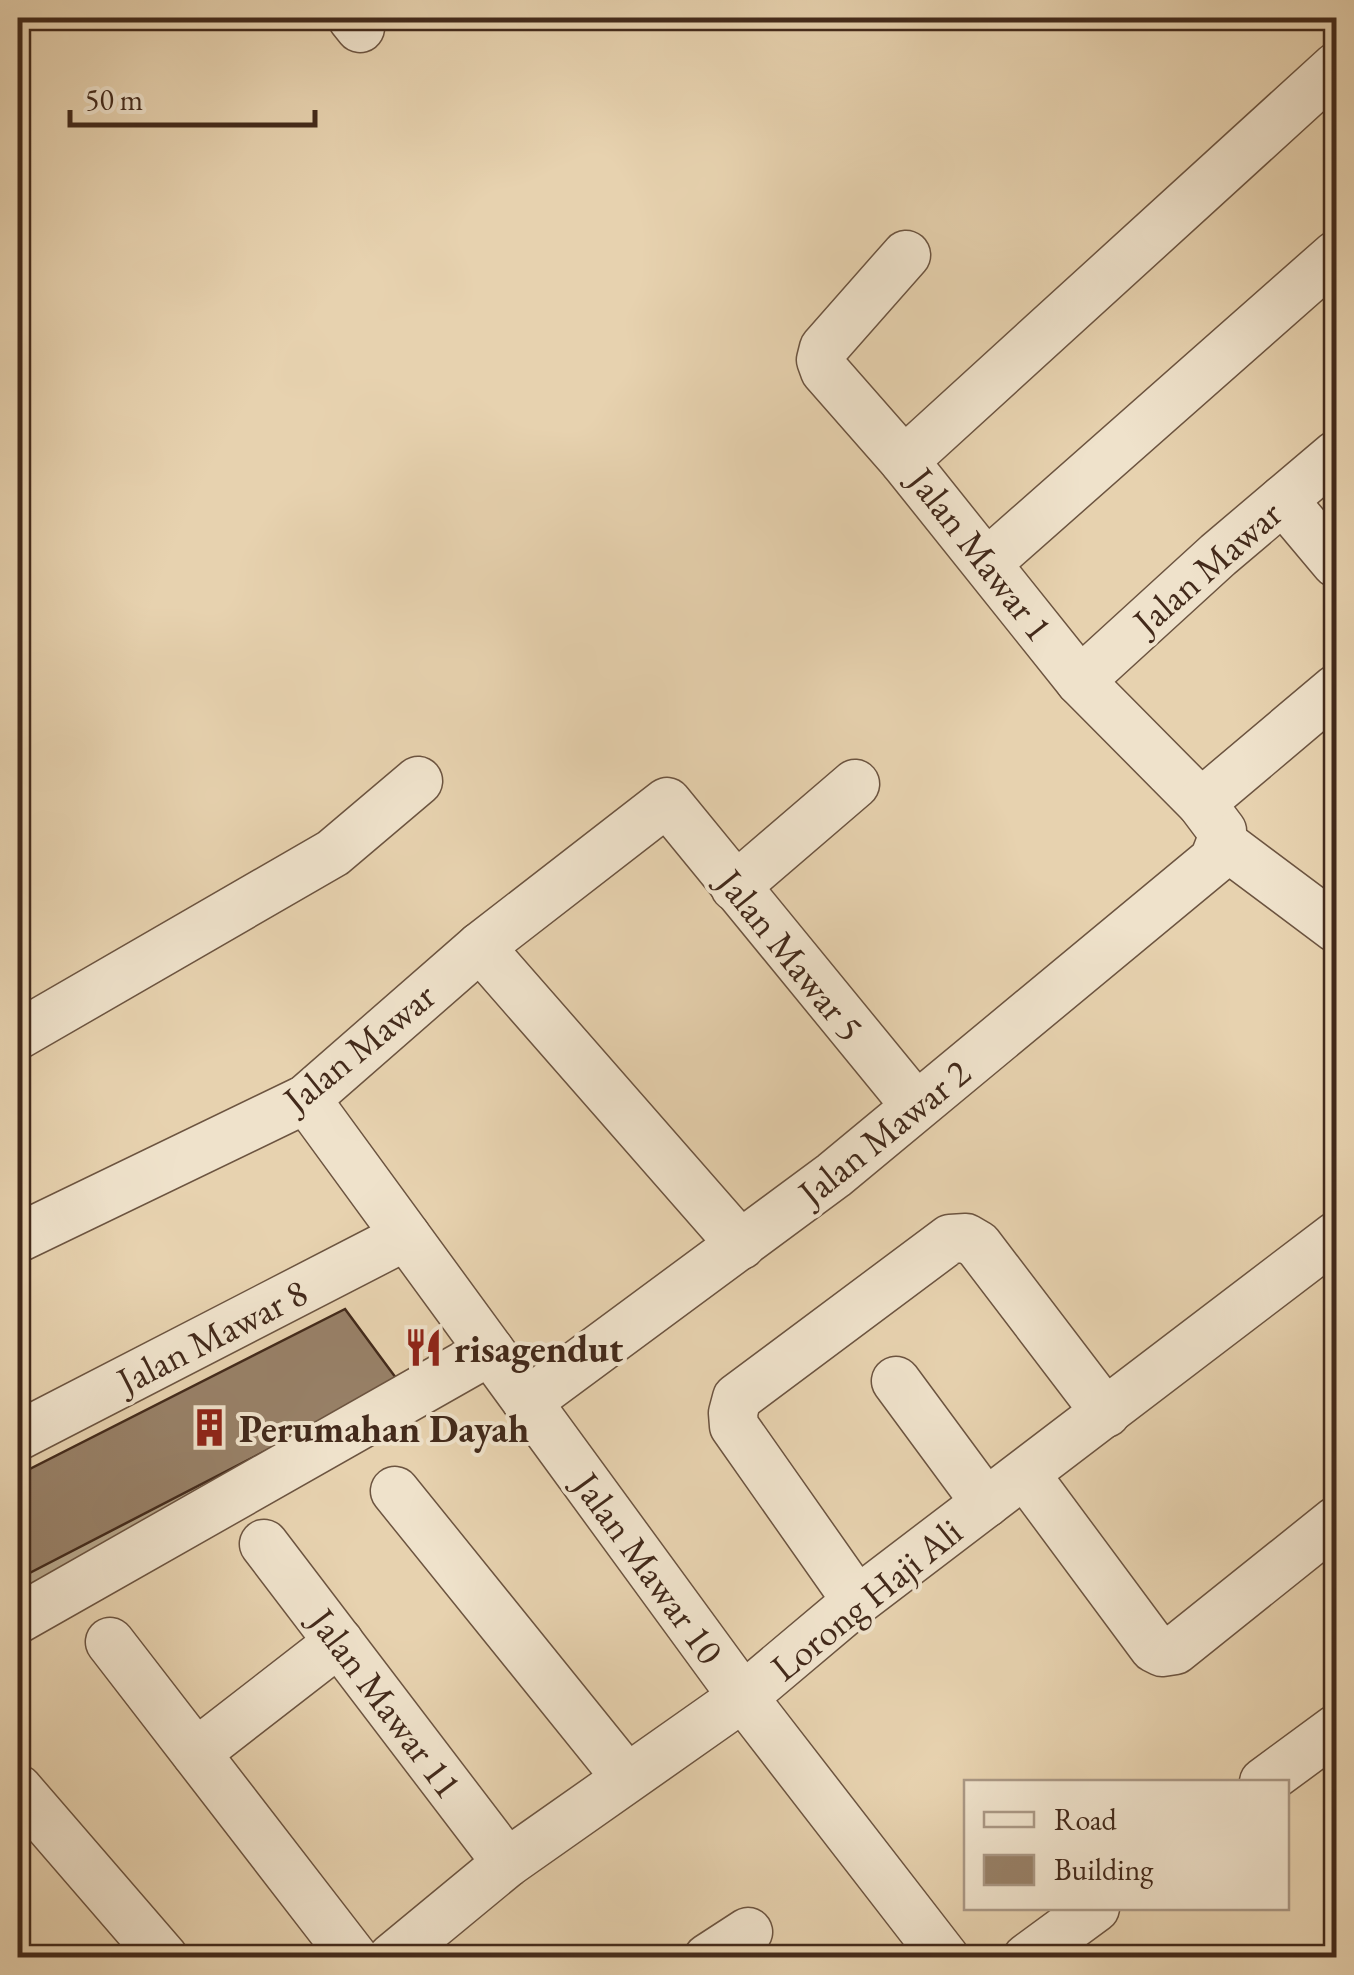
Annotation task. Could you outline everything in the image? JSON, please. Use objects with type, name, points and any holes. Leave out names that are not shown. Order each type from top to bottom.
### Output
[{"type":"street","name":"Jalan Mawar 1","points":[[1336,67],[904,461],[1080,681],[1211,822],[1336,928]]},
{"type":"street","points":[[904,461],[825,371],[821,360],[824,348],[906,255]]},
{"type":"street","points":[[987,563],[1336,255]]},
{"type":"street","name":"Jalan Mawar","points":[[1080,681],[1336,455]]},
{"type":"street","points":[[1283,500],[1336,563]]},
{"type":"street","name":"Jalan Mawar 2","points":[[527,1402],[834,1175],[1214,860],[1211,822],[1336,689]]},
{"type":"street","points":[[18,1035],[333,853],[418,780]]},
{"type":"street","points":[[735,887],[855,784]]},
{"type":"street","name":"Jalan Mawar","points":[[18,1238],[306,1099],[480,946],[667,802]]},
{"type":"street","name":"Jalan Mawar 5","points":[[667,802],[916,1106]]},
{"type":"street","points":[[480,946],[740,1245]]},
{"type":"street","name":"Jalan Mawar 10","points":[[306,1099],[743,1697],[945,1958]]},
{"type":"street","name":"Jalan Mawar 8","points":[[18,1436],[406,1236]]},
{"type":"street","name":"Lorong Haji Ali","points":[[392,1958],[508,1863],[743,1697],[857,1601],[1336,1236]]},
{"type":"street","points":[[857,1601],[734,1426],[732,1413],[738,1398],[950,1239],[966,1238],[978,1245],[1106,1413]]},
{"type":"street","points":[[18,1619],[490,1351]]},
{"type":"street","points":[[896,1381],[986,1503]]},
{"type":"street","points":[[1025,1474],[1154,1648],[1162,1652],[1175,1650],[1336,1522]]},
{"type":"street","points":[[395,1491],[626,1777]]},
{"type":"street","name":"Jalan Mawar 11","points":[[264,1544],[508,1863]]},
{"type":"street","points":[[110,1642],[354,1958]]},
{"type":"street","points":[[196,1753],[340,1642]]},
{"type":"street","points":[[1267,1780],[1336,1729]]},
{"type":"street","points":[[18,1790],[164,1958]]},
{"type":"street","points":[[1028,1958],[1092,1910]]},
{"type":"street","points":[[708,1958],[748,1932]]},
{"type":"building","name":"Perumahan Dayah","points":[[345,1309],[399,1382],[18,1579],[18,1475]]},
{"type":"place","name":"risagendut","points":[[424,1348]]},
{"type":"place","name":"Perumahan Dayah","points":[[209,1428]]}]
